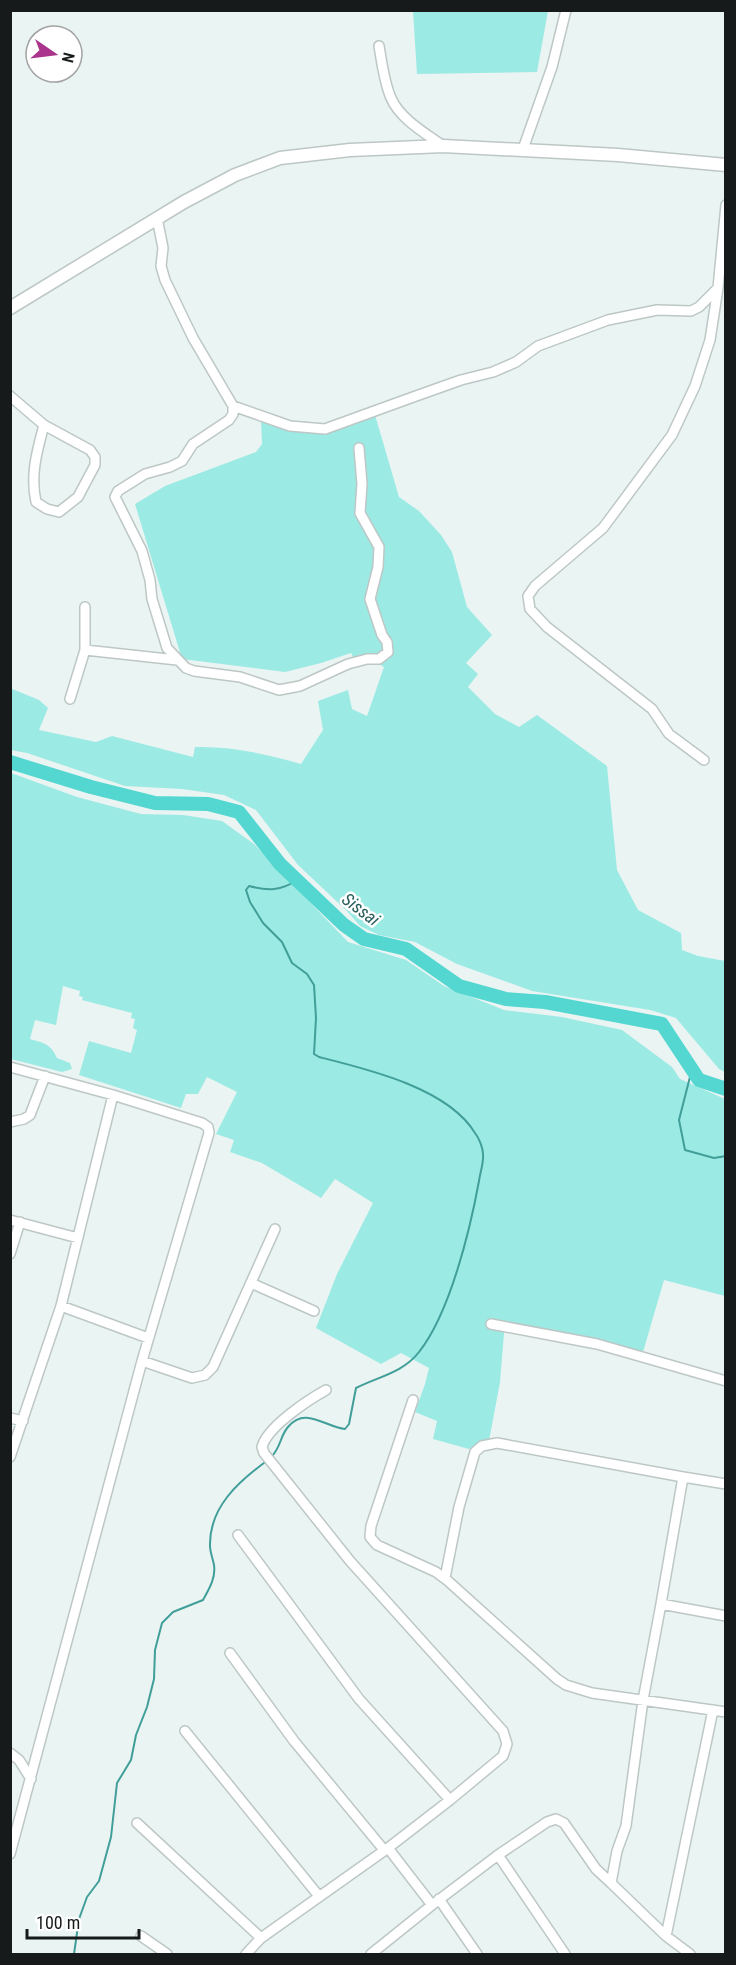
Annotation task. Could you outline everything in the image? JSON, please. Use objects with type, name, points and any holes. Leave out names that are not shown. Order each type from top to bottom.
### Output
[{"type":"street","points":[[524,149],[552,67],[566,10]]},
{"type":"street","points":[[379,46],[391,100],[403,116],[443,146]]},
{"type":"street","points":[[10,308],[157,218],[235,175],[280,158],[350,150],[443,146],[618,155],[726,165]]},
{"type":"street","points":[[704,760],[669,734],[652,709],[547,627],[530,609],[528,596],[535,586],[603,528],[672,435],[695,386],[710,340],[718,288],[726,205]]},
{"type":"street","points":[[157,218],[163,248],[161,266],[165,280],[193,338],[233,406],[233,414],[229,420],[194,444],[182,461],[145,474],[117,490],[116,495],[117,503],[142,550],[159,626],[167,648],[186,668],[194,672],[240,676],[279,690],[300,687],[348,664],[367,659],[379,660],[385,656],[389,648],[375,619],[370,599],[378,567],[379,547],[360,513],[362,484],[359,448]]},
{"type":"street","points":[[233,406],[290,426],[325,429],[450,384],[493,372],[516,362],[538,346],[608,320],[657,310],[691,310],[699,307],[718,288]]},
{"type":"street","points":[[10,396],[44,425],[90,450],[95,457],[95,465],[78,497],[59,512],[47,509],[36,502],[33,488],[34,464],[44,425]]},
{"type":"street","points":[[70,699],[85,650],[85,607]]},
{"type":"street","points":[[85,650],[177,660]]},
{"type":"street","points":[[10,1067],[113,1095],[202,1123],[209,1129],[141,1361],[10,1854]]},
{"type":"street","points":[[10,1122],[30,1115],[45,1076]]},
{"type":"street","points":[[10,1457],[61,1306],[113,1095]]},
{"type":"street","points":[[10,1254],[15,1221],[78,1238]]},
{"type":"street","points":[[141,1361],[192,1378],[205,1375],[213,1367],[275,1229]]},
{"type":"street","points":[[251,1283],[314,1311]]},
{"type":"street","points":[[61,1306],[148,1338]]},
{"type":"street","points":[[491,1324],[597,1344],[726,1381]]},
{"type":"street","points":[[246,1954],[261,1938],[318,1895],[386,1849],[450,1800],[503,1756],[507,1744],[503,1731],[350,1561],[264,1453],[262,1447],[267,1435],[310,1399],[326,1390]]},
{"type":"street","points":[[413,1400],[370,1526],[372,1541],[385,1550],[445,1578],[557,1679],[566,1684],[592,1693],[726,1712]]},
{"type":"street","points":[[10,1418],[23,1421]]},
{"type":"street","points":[[445,1578],[459,1507],[475,1452],[482,1446],[497,1443],[726,1485]]},
{"type":"street","points":[[611,1883],[617,1851],[626,1826],[643,1700],[683,1477]]},
{"type":"street","points":[[238,1535],[359,1699],[450,1800]]},
{"type":"street","points":[[661,1604],[726,1616]]},
{"type":"street","points":[[230,1653],[294,1741],[386,1849],[436,1902],[477,1954]]},
{"type":"street","points":[[666,1936],[713,1710]]},
{"type":"street","points":[[185,1731],[318,1895]]},
{"type":"street","points":[[10,1753],[19,1760],[31,1779]]},
{"type":"street","points":[[371,1954],[383,1951],[436,1902],[498,1855],[547,1822],[556,1819],[564,1823],[596,1869],[666,1936],[690,1954]]},
{"type":"street","points":[[137,1823],[261,1938]]},
{"type":"street","points":[[498,1855],[565,1954]]},
{"type":"street","points":[[141,1936],[167,1954]]},
{"type":"shaded area","points":[[413,11],[548,11],[537,72],[417,74]]},
{"type":"shaded area","points":[[375,415],[399,497],[419,511],[441,535],[452,552],[467,607],[492,635],[466,663],[478,674],[468,687],[495,714],[519,727],[537,715],[607,766],[617,870],[638,910],[681,933],[682,950],[698,956],[725,961],[725,1072],[719,1069],[676,1018],[650,1010],[532,991],[457,964],[415,942],[379,935],[360,926],[298,865],[256,810],[224,795],[182,789],[125,786],[27,753],[11,750],[10,688],[39,700],[48,708],[39,730],[96,742],[112,736],[193,757],[195,747],[222,748],[262,754],[301,764],[323,730],[318,701],[348,690],[352,709],[367,716],[384,667],[366,657],[354,659],[351,653],[285,672],[182,659],[135,504],[165,486],[256,452],[262,444],[261,419],[325,433]]},
{"type":"shaded area","points":[[11,773],[77,797],[141,814],[183,815],[222,821],[254,844],[348,942],[406,960],[444,986],[504,1010],[562,1017],[622,1030],[672,1067],[680,1079],[725,1099],[725,1296],[664,1280],[643,1352],[505,1321],[500,1382],[489,1441],[469,1449],[433,1439],[437,1421],[415,1412],[429,1368],[401,1353],[381,1364],[316,1328],[337,1274],[373,1203],[335,1179],[321,1198],[262,1163],[230,1152],[234,1140],[216,1134],[237,1092],[207,1077],[198,1094],[186,1094],[181,1108],[79,1075],[89,1041],[131,1053],[137,1030],[133,1028],[135,1019],[131,1018],[132,1013],[82,1000],[83,997],[79,996],[80,991],[63,986],[56,1025],[35,1020],[30,1039],[50,1047],[57,1058],[70,1063],[72,1069],[62,1072],[11,1059]]},
{"type":"waterway","name":"Sissai","points":[[10,762],[91,787],[155,803],[208,804],[239,812],[280,864],[344,925],[364,939],[406,949],[459,986],[506,999],[545,1002],[662,1024],[699,1080],[726,1089]]},
{"type":"waterway","points":[[272,1456],[288,1427],[301,1418],[315,1419],[345,1429],[349,1424],[356,1388],[398,1370],[419,1352],[440,1316],[457,1270],[470,1223],[483,1157],[482,1146],[476,1135],[463,1117],[446,1104],[426,1092],[382,1074],[314,1054],[316,1018],[314,985],[307,974],[292,963],[282,942],[263,923],[250,902],[246,890],[249,886],[262,889],[280,888],[297,880]]},
{"type":"waterway","points":[[692,1069],[679,1120],[685,1150],[714,1158],[726,1156]]},
{"type":"waterway","points":[[74,1954],[79,1919],[87,1897],[99,1881],[111,1837],[117,1783],[131,1760],[136,1735],[147,1707],[154,1679],[155,1650],[162,1623],[173,1612],[203,1600],[214,1574],[210,1551],[211,1532],[220,1507],[237,1486],[268,1460]]}]
